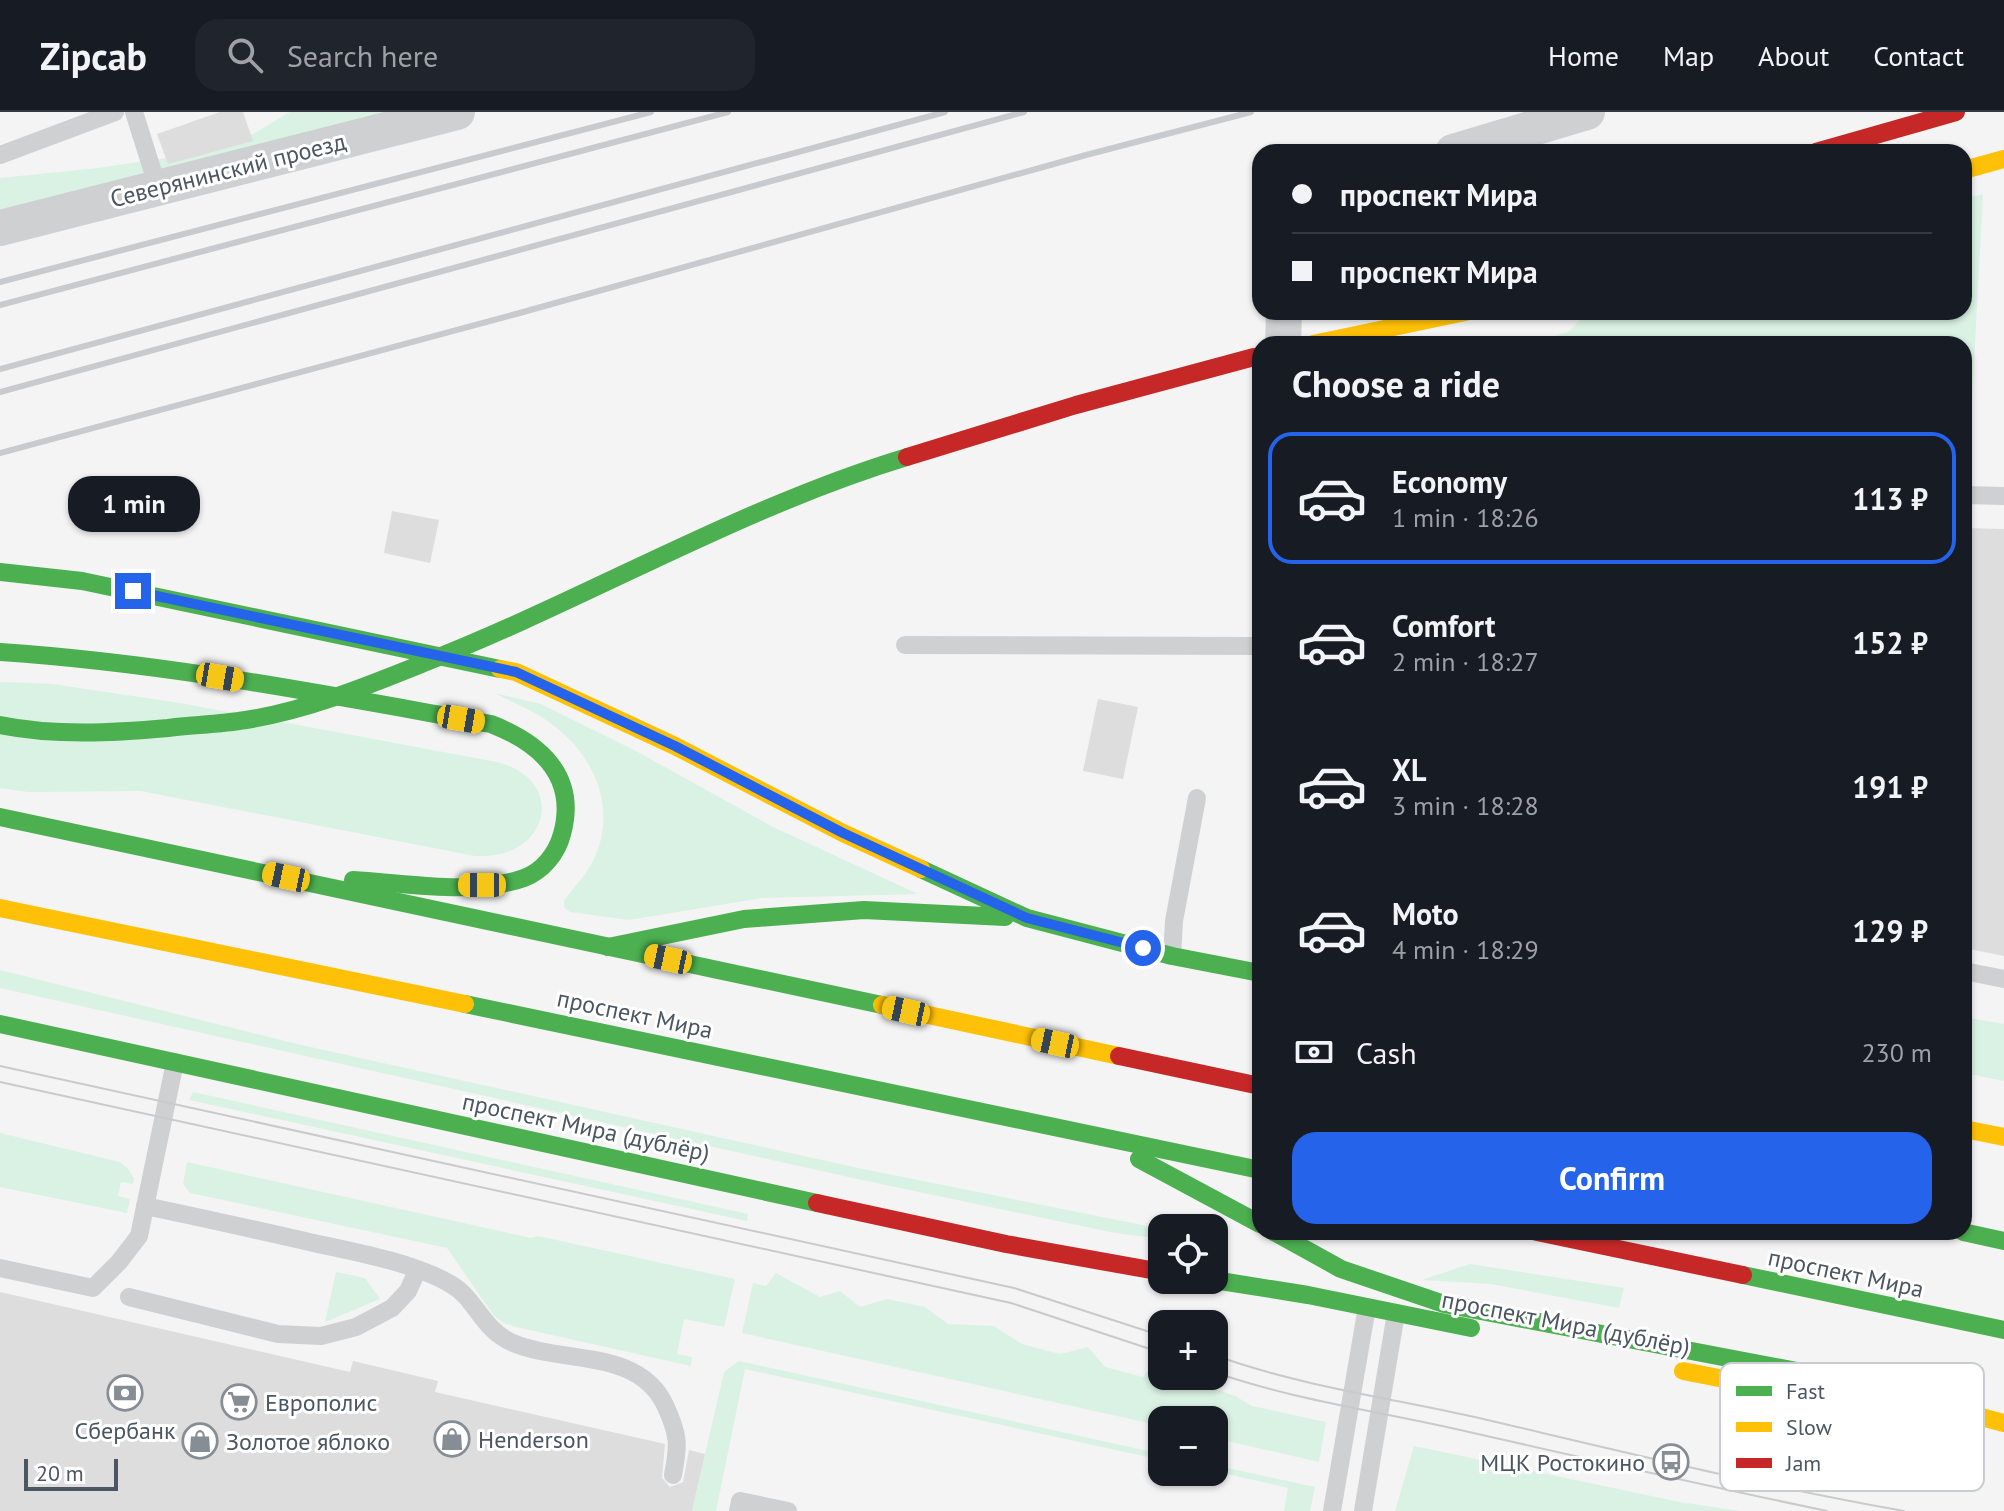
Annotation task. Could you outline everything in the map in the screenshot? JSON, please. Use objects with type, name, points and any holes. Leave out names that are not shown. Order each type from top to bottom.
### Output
[{"type":"main road","points":[[1844,144],[1956,112]]},
{"type":"main road","points":[[1972,168],[2004,159]]},
{"type":"main road","points":[[1304,336],[1343,320]]},
{"type":"main road","points":[[1351,336],[1427,320]]},
{"type":"main road","points":[[0,725],[34,732],[138,731],[248,720],[347,694],[506,631],[705,535],[861,471],[1252,356]]},
{"type":"main road","points":[[0,572],[82,581],[516,672],[675,746],[843,833],[1027,918],[1172,956],[1252,971]]},
{"type":"main road","points":[[0,652],[60,655],[190,672],[491,724],[512,731],[536,746],[550,762],[563,786],[566,803],[563,834],[555,853],[543,867],[525,878],[498,885],[465,885],[286,877]]},
{"type":"main road","points":[[0,817],[1252,1084]]},
{"type":"main road","name":"проспект Мира","points":[[0,908],[1252,1168]]},
{"type":"main road","points":[[608,947],[744,919],[849,911],[1027,918]]},
{"type":"main road","name":"проспект Мира (дублёр)","points":[[0,1024],[1006,1244],[1148,1268]]},
{"type":"main road","points":[[1083,1131],[1252,1220]]},
{"type":"main road","points":[[1972,1131],[2004,1137]]},
{"type":"main road","points":[[1972,1234],[2004,1241]]},
{"type":"main road","points":[[1288,1240],[1341,1269],[1444,1304]]},
{"type":"main road","name":"проспект Мира","points":[[1575,1240],[2004,1330]]},
{"type":"main road","points":[[1228,1280],[1444,1304],[1755,1363]]},
{"type":"main road","name":"проспект Мира (дублёр)","points":[[1228,1281],[1488,1332]]},
{"type":"main road","name":"проспект Мира (дублёр)","points":[[1671,1369],[1720,1378]]},
{"type":"main road","points":[[1984,1418],[2004,1423]]},
{"type":"main road","name":"проспект Мира (дублёр)","points":[[1984,1421],[2004,1423]]},
{"type":"street","name":"Северянинский проезд","points":[[0,228],[457,112]]},
{"type":"street","points":[[1480,144],[1587,112]]},
{"type":"lane","points":[[0,155],[115,112]]},
{"type":"lane","points":[[134,112],[158,188]]},
{"type":"lane","points":[[1972,495],[2004,496]]},
{"type":"lane","points":[[905,645],[1252,646]]},
{"type":"lane","points":[[1172,956],[1174,921],[1197,798]]},
{"type":"lane","points":[[1972,973],[2004,979]]},
{"type":"lane","points":[[0,1268],[93,1288],[119,1262],[139,1236],[175,1062]]},
{"type":"lane","points":[[145,1206],[376,1256],[454,1286],[492,1330],[512,1343],[638,1373],[660,1395],[673,1422],[679,1444],[673,1475]]},
{"type":"lane","points":[[129,1297],[278,1334],[321,1336],[356,1327],[392,1308],[408,1291],[417,1271]]},
{"type":"lane","points":[[1332,1511],[1367,1307]]},
{"type":"lane","points":[[1363,1511],[1396,1313]]},
{"type":"lane","points":[[738,1511],[740,1501],[788,1511]]},
{"type":"green space","points":[[290,112],[417,112],[51,205],[0,209],[0,178],[194,154],[253,134]]},
{"type":"green space","points":[[1983,194],[1972,400],[1972,336],[1555,336],[1568,332],[1580,320],[1972,320],[1972,197]]},
{"type":"green space","points":[[0,682],[52,684],[180,703],[497,762],[520,771],[534,785],[541,801],[541,818],[533,833],[520,846],[500,854],[475,856],[141,791],[28,792],[0,788]]},
{"type":"green space","points":[[494,693],[541,704],[636,751],[771,826],[918,894],[762,898],[629,920],[570,912],[564,907],[564,901],[590,866],[601,841],[602,800],[596,781],[575,746],[560,731],[537,714]]},
{"type":"green space","points":[[0,970],[297,1044],[863,1169],[1148,1226],[1148,1237],[862,1180],[0,988]]},
{"type":"green space","points":[[1972,1018],[2004,1024],[2004,1081],[1972,1075]]},
{"type":"green space","points":[[193,1092],[748,1214],[747,1221],[189,1100]]},
{"type":"green space","points":[[0,1133],[120,1162],[134,1179],[133,1184],[121,1182],[118,1196],[130,1199],[127,1213],[0,1187]]},
{"type":"green space","points":[[187,1162],[531,1238],[538,1236],[735,1279],[724,1327],[684,1319],[677,1354],[692,1357],[691,1366],[516,1327],[494,1316],[447,1248],[190,1193],[183,1184]]},
{"type":"green space","points":[[1470,1264],[1624,1288],[1619,1308],[1491,1284],[1422,1280]]},
{"type":"green space","points":[[336,1272],[365,1278],[380,1299],[325,1322]]},
{"type":"green space","points":[[776,1273],[820,1297],[840,1291],[860,1307],[887,1299],[925,1307],[948,1324],[994,1326],[1022,1344],[1061,1354],[1088,1347],[1105,1367],[1143,1377],[1148,1372],[1148,1390],[1219,1390],[1252,1406],[1326,1422],[1319,1462],[1228,1441],[1228,1406],[1148,1406],[1148,1423],[742,1333],[753,1283],[766,1286]]},
{"type":"green space","points":[[739,1361],[1148,1451],[1148,1457],[745,1369],[716,1511],[692,1511],[724,1372]]},
{"type":"green space","points":[[1414,1446],[1680,1502],[1740,1511],[1395,1511]]},
{"type":"green space","points":[[1228,1468],[1315,1487],[1310,1511],[1284,1511],[1288,1488],[1228,1474]]},
{"type":"building","points":[[220,112],[243,112],[253,141],[168,164],[157,134]]},
{"type":"building","points":[[392,511],[439,520],[430,563],[384,553]]},
{"type":"building","points":[[1972,528],[2004,529],[2004,956],[1972,950]]},
{"type":"building","points":[[1098,699],[1138,707],[1123,779],[1083,771]]},
{"type":"building","name":"Европолис","points":[[0,1292],[350,1372],[353,1361],[438,1381],[435,1392],[665,1444],[662,1478],[670,1487],[683,1482],[689,1450],[705,1454],[692,1511],[0,1511]]},
{"type":"tram line","points":[[0,1066],[1014,1288],[1148,1331]]},
{"type":"tram line","points":[[0,1082],[1011,1303],[1148,1348]]},
{"type":"tram line","points":[[1228,1360],[1312,1383],[1720,1473]]},
{"type":"tram line","points":[[1228,1377],[1309,1398],[1720,1488]]},
{"type":"tram line","points":[[1734,1491],[1827,1511]]},
{"type":"tram line","points":[[1802,1491],[1904,1511]]},
{"type":"railway","points":[[0,282],[651,112]]},
{"type":"railway","points":[[0,305],[728,112]]},
{"type":"railway","points":[[0,369],[945,112]]},
{"type":"railway","points":[[0,392],[1024,112]]},
{"type":"railway","points":[[0,453],[1251,112]]},
{"type":"traffic: fast","points":[[0,725],[62,732],[147,730],[246,720],[315,704],[485,638],[784,502],[907,457]]},
{"type":"traffic: fast","points":[[0,572],[82,581],[500,669]]},
{"type":"traffic: fast","points":[[0,652],[185,672],[491,724],[525,741],[551,764],[565,795],[566,813],[557,848],[531,875],[504,883],[462,887],[353,880]]},
{"type":"traffic: fast","points":[[0,817],[882,1005]]},
{"type":"traffic: fast","points":[[921,869],[1027,918],[1172,956],[1252,971]]},
{"type":"traffic: fast","points":[[608,947],[744,919],[864,910],[1005,917]]},
{"type":"traffic: fast","points":[[465,1004],[1252,1168]]},
{"type":"traffic: fast","points":[[0,1024],[817,1203]]},
{"type":"traffic: fast","points":[[1139,1159],[1252,1220]]},
{"type":"traffic: fast","points":[[1972,1234],[2004,1241]]},
{"type":"traffic: fast","points":[[1288,1240],[1341,1269],[1444,1304],[1755,1363]]},
{"type":"traffic: fast","points":[[1743,1275],[2004,1330]]},
{"type":"traffic: fast","points":[[1228,1282],[1471,1328]]},
{"type":"traffic: slow","points":[[1972,168],[2004,159]]},
{"type":"traffic: slow","points":[[1351,336],[1427,320]]},
{"type":"traffic: slow","points":[[500,669],[516,672],[675,746],[843,833],[921,869]]},
{"type":"traffic: slow","points":[[0,908],[465,1004]]},
{"type":"traffic: slow","points":[[882,1005],[1119,1056]]},
{"type":"traffic: slow","points":[[1972,1131],[2004,1137]]},
{"type":"traffic: slow","points":[[1683,1371],[1720,1378]]},
{"type":"traffic: slow","points":[[1984,1418],[2004,1423]]},
{"type":"traffic: jam","points":[[1844,144],[1956,112]]},
{"type":"traffic: jam","points":[[907,457],[1076,405],[1252,358]]},
{"type":"traffic: jam","points":[[1119,1056],[1252,1084]]},
{"type":"traffic: jam","points":[[817,1203],[1006,1244],[1148,1269]]},
{"type":"traffic: jam","points":[[1575,1240],[1743,1275]]},
{"type":"place","name":"Сбербанк","points":[[125,1393]]},
{"type":"place","name":"Европолис","points":[[239,1402]]},
{"type":"place","name":"Henderson","points":[[452,1439]]},
{"type":"place","name":"Золотое яблоко","points":[[200,1441]]},
{"type":"place","name":"МЦК Ростокино","points":[[1671,1462]]},
{"type":"route","points":[[133,591],[516,672],[675,746],[843,833],[1027,918],[1143,948]]}]
